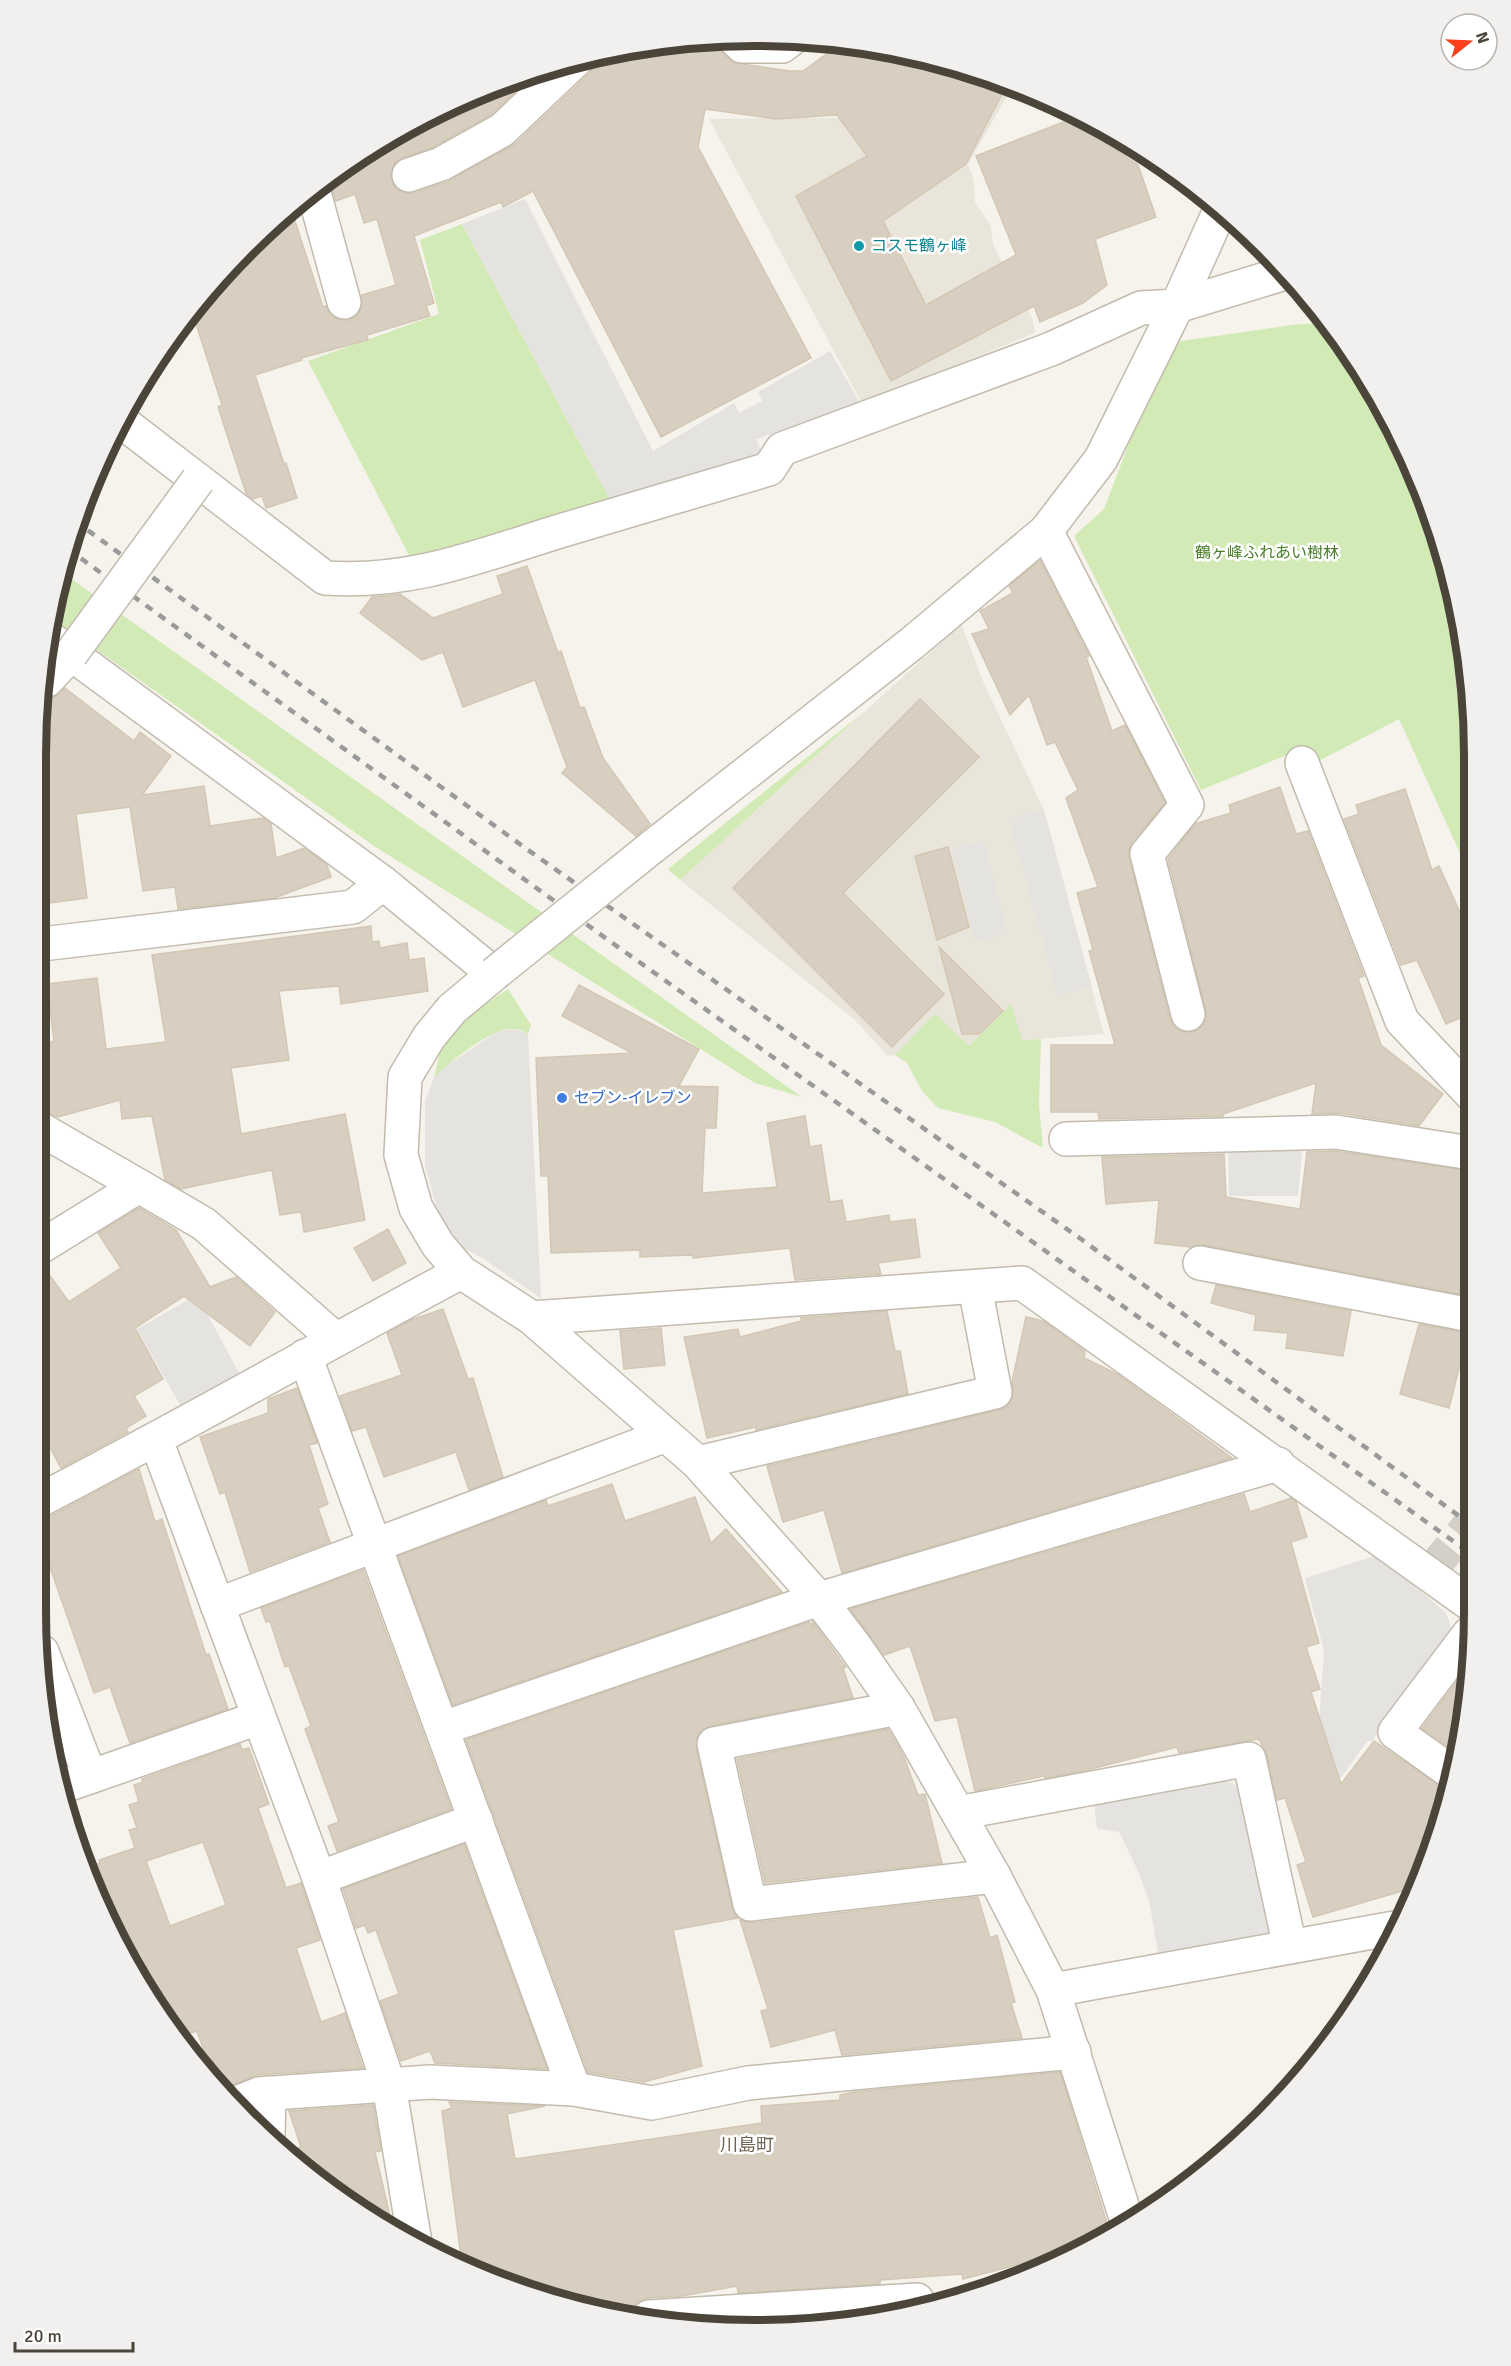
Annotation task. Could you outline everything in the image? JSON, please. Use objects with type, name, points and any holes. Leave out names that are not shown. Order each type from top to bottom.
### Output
[{"type":"street","points":[[409,175],[441,164],[502,130],[561,74]]},
{"type":"street","points":[[316,200],[344,303]]},
{"type":"street","points":[[1125,2215],[1053,1990],[994,1876],[898,1708],[819,1599],[698,1462],[531,1317],[461,1272],[438,1245],[416,1208],[401,1155],[405,1077],[429,1037],[452,1010],[652,847],[911,644],[1046,531],[1101,459],[1177,306],[1217,217]]},
{"type":"street","points":[[128,426],[325,578],[348,580],[409,575],[458,564],[559,531],[770,469],[782,449],[1051,349],[1141,308],[1177,306],[1277,275]]},
{"type":"street","points":[[53,665],[60,646],[198,480]]},
{"type":"street","points":[[1046,531],[1187,805],[1147,854],[1188,1014]]},
{"type":"street","points":[[60,646],[383,883],[494,974]]},
{"type":"street","points":[[1302,763],[1402,1021],[1464,1087]]},
{"type":"street","points":[[47,943],[353,907],[383,883]]},
{"type":"street","points":[[1066,1139],[1336,1132],[1464,1153]]},
{"type":"street","points":[[47,1133],[204,1224],[334,1339]]},
{"type":"street","points":[[47,1243],[139,1186]]},
{"type":"street","points":[[1200,1263],[1464,1314]]},
{"type":"street","points":[[47,1496],[156,1440],[334,1339],[461,1272]]},
{"type":"street","points":[[531,1317],[1022,1283],[1464,1598]]},
{"type":"street","points":[[698,1462],[995,1392],[975,1287]]},
{"type":"street","points":[[306,1356],[574,2089]]},
{"type":"street","points":[[217,1605],[666,1434]]},
{"type":"street","points":[[156,1440],[319,1878],[388,2085],[413,2231]]},
{"type":"street","points":[[443,1728],[819,1599],[1278,1464]]},
{"type":"street","points":[[1446,1769],[1395,1732],[1463,1642]]},
{"type":"street","points":[[51,1687],[76,1781],[258,1718]]},
{"type":"street","points":[[898,1708],[714,1744],[750,1905],[994,1876]]},
{"type":"street","points":[[958,1813],[1248,1759],[1290,1947]]},
{"type":"street","points":[[319,1878],[476,1820]]},
{"type":"street","points":[[1053,1990],[1388,1929]]},
{"type":"street","points":[[243,2100],[269,2093],[430,2082],[574,2089],[652,2103],[748,2083],[1074,2052]]},
{"type":"street","points":[[268,2125],[269,2093]]},
{"type":"street","points":[[681,2315],[917,2300]]},
{"type":"shaded area","points":[[901,62],[1009,93],[968,164],[974,180],[975,202],[991,226],[993,245],[1032,318],[1035,333],[862,403],[709,119],[846,118]]},
{"type":"shaded area","points":[[525,199],[653,451],[734,403],[739,413],[762,401],[758,392],[830,351],[860,403],[756,439],[765,461],[612,503],[462,224]]},
{"type":"shaded area","points":[[961,624],[985,686],[1044,810],[1104,1034],[1022,1040],[888,1056],[856,1021],[680,880]]},
{"type":"shaded area","points":[[1044,810],[1092,987],[1058,996],[1009,819]]},
{"type":"shaded area","points":[[984,841],[1007,933],[975,942],[952,849]]},
{"type":"shaded area","points":[[515,1029],[528,1034],[541,1298],[482,1258],[461,1247],[447,1234],[425,1166],[425,1102],[434,1077],[449,1064],[497,1032]]},
{"type":"shaded area","points":[[1303,1142],[1298,1196],[1229,1196],[1228,1144]]},
{"type":"shaded area","points":[[197,1295],[239,1373],[180,1405],[137,1329]]},
{"type":"shaded area","points":[[1378,1555],[1446,1613],[1452,1630],[1371,1742],[1368,1740],[1335,1786],[1318,1736],[1324,1651],[1305,1578]]},
{"type":"shaded area","points":[[1220,1778],[1242,1788],[1276,1936],[1159,1959],[1149,1900],[1137,1869],[1119,1832],[1097,1829],[1094,1802]]},
{"type":"green space","points":[[462,224],[612,503],[413,563],[308,361],[439,314],[420,240]]},
{"type":"green space","name":"鶴ヶ峰ふれあい樹林","points":[[1317,323],[1345,362],[1370,401],[1391,442],[1411,484],[1427,528],[1451,617],[1458,663],[1463,709],[1464,859],[1399,719],[1313,764],[1304,748],[1201,790],[1074,536],[1104,509],[1167,343]]},
{"type":"green space","points":[[70,578],[802,1097],[755,1083],[374,846],[59,623]]},
{"type":"green space","points":[[865,711],[680,880],[668,869]]},
{"type":"green space","points":[[508,989],[531,1025],[528,1034],[515,1029],[505,1030],[483,1039],[434,1077],[440,1052],[467,1016]]},
{"type":"green space","points":[[1011,1004],[1022,1040],[1041,1039],[1039,1104],[1043,1148],[995,1122],[938,1108],[922,1091],[907,1063],[895,1055],[935,1014],[969,1046]]},
{"type":"building","points":[[717,48],[735,63],[803,71],[830,51],[894,60],[993,88],[1002,94],[966,164],[883,221],[926,305],[1016,255],[976,156],[1069,120],[1138,165],[1156,217],[1095,239],[1107,285],[1083,303],[1040,322],[1034,306],[891,381],[796,196],[867,156],[837,115],[776,119],[705,109],[698,147],[811,358],[661,437],[533,191],[503,207],[501,202],[414,236],[434,303],[426,306],[430,316],[367,335],[368,340],[301,358],[302,360],[255,375],[297,498],[266,508],[262,496],[252,499],[246,493],[218,407],[222,405],[195,321],[254,254],[294,217],[323,307],[326,306],[330,315],[339,320],[350,320],[357,316],[362,307],[362,295],[396,285],[377,219],[364,223],[355,194],[336,201],[331,188],[401,141],[484,100],[521,87],[491,115],[433,147],[402,158],[395,163],[391,172],[392,182],[396,189],[406,193],[415,193],[447,182],[515,144],[590,73],[595,65],[617,60]]},
{"type":"building","points":[[1040,560],[1089,656],[1086,657],[1112,731],[1125,725],[1165,803],[1132,842],[1129,858],[1170,1019],[1174,1027],[1184,1032],[1193,1032],[1206,1020],[1206,1010],[1168,859],[1195,824],[1231,813],[1229,805],[1280,787],[1296,834],[1308,831],[1364,976],[1358,978],[1381,1045],[1443,1094],[1419,1126],[1339,1113],[1312,1114],[1316,1083],[1223,1114],[1223,1116],[1099,1119],[1098,1112],[1051,1112],[1051,1045],[1115,1045],[1089,951],[1093,950],[1077,893],[1098,887],[1066,798],[1078,790],[1055,742],[1047,745],[1029,695],[1010,715],[972,634],[989,629],[980,611],[1013,593],[1009,586]]},
{"type":"building","points":[[527,566],[558,653],[561,651],[580,708],[584,707],[603,758],[650,824],[636,836],[562,773],[567,767],[535,680],[463,707],[443,652],[422,660],[360,613],[372,597],[400,594],[433,618],[503,594],[497,576]]},
{"type":"building","points":[[65,688],[134,741],[140,732],[171,756],[142,795],[204,786],[210,826],[263,818],[271,824],[276,858],[304,848],[327,865],[331,877],[274,898],[178,909],[175,887],[143,891],[130,807],[76,814],[87,898],[47,903],[48,709],[49,699]]},
{"type":"building","points":[[920,699],[979,757],[843,893],[944,994],[892,1047],[733,888]]},
{"type":"building","points":[[1405,789],[1432,870],[1439,866],[1464,919],[1464,1016],[1446,1024],[1417,960],[1401,965],[1344,819],[1359,814],[1356,805]]},
{"type":"building","points":[[948,847],[969,927],[937,940],[915,856]]},
{"type":"building","points":[[371,926],[372,942],[379,941],[380,948],[407,943],[409,960],[424,958],[428,991],[341,1004],[339,986],[279,991],[289,1060],[231,1068],[241,1134],[345,1114],[365,1220],[304,1232],[301,1212],[280,1215],[272,1170],[181,1189],[165,1180],[152,1116],[122,1119],[120,1100],[58,1117],[47,1113],[47,1043],[54,1041],[47,984],[97,978],[106,1049],[166,1042],[152,955]]},
{"type":"building","points":[[939,947],[1003,1011],[979,1034],[962,1034]]},
{"type":"building","points":[[579,985],[699,1049],[679,1086],[718,1087],[716,1128],[705,1128],[702,1193],[777,1187],[767,1123],[805,1116],[810,1147],[821,1145],[830,1202],[842,1200],[846,1222],[889,1215],[890,1222],[915,1219],[920,1257],[878,1263],[881,1274],[795,1280],[790,1248],[693,1258],[692,1255],[640,1257],[640,1250],[551,1253],[548,1176],[541,1176],[536,1058],[632,1053],[562,1016]]},
{"type":"building","points":[[1335,1151],[1464,1170],[1464,1266],[1459,1294],[1204,1245],[1191,1247],[1155,1243],[1159,1200],[1106,1204],[1102,1157],[1224,1154],[1226,1197],[1300,1209],[1307,1152]]},
{"type":"building","points":[[139,1208],[176,1230],[210,1287],[236,1277],[275,1312],[250,1346],[184,1296],[135,1328],[163,1379],[134,1396],[146,1416],[126,1428],[128,1432],[61,1468],[47,1442],[47,1272],[69,1302],[121,1268],[98,1233]]},
{"type":"building","points":[[388,1229],[406,1263],[373,1281],[354,1248]]},
{"type":"building","points":[[1216,1285],[1351,1311],[1343,1356],[1286,1348],[1288,1333],[1254,1330],[1256,1315],[1211,1303]]},
{"type":"building","points":[[443,1309],[468,1379],[473,1378],[503,1477],[469,1490],[456,1452],[384,1477],[366,1427],[352,1431],[340,1396],[402,1375],[387,1333],[411,1320]]},
{"type":"building","points":[[887,1311],[895,1351],[900,1351],[908,1394],[756,1430],[756,1427],[707,1438],[684,1337],[738,1329],[740,1337],[801,1321],[801,1318]]},
{"type":"building","points":[[1026,1317],[1043,1321],[1085,1351],[1084,1358],[1117,1374],[1232,1458],[842,1573],[824,1510],[783,1522],[767,1466],[999,1410],[1007,1406],[1013,1397],[1012,1382]]},
{"type":"building","points":[[1419,1324],[1464,1332],[1464,1349],[1449,1408],[1400,1394]]},
{"type":"building","points":[[661,1328],[665,1365],[624,1369],[620,1331]]},
{"type":"building","points":[[297,1388],[317,1443],[309,1445],[328,1504],[318,1508],[330,1542],[250,1572],[225,1492],[220,1494],[200,1437],[268,1413],[268,1399]]},
{"type":"building","points":[[139,1469],[155,1522],[162,1519],[206,1655],[209,1654],[228,1709],[130,1743],[110,1687],[94,1693],[47,1558],[47,1517]]},
{"type":"building","points":[[612,1484],[625,1521],[695,1497],[711,1543],[726,1529],[782,1592],[453,1705],[398,1556],[546,1500],[548,1506]]},
{"type":"building","points":[[1244,1494],[1250,1512],[1291,1498],[1296,1502],[1307,1537],[1291,1542],[1319,1643],[1306,1647],[1320,1689],[1311,1692],[1341,1784],[1374,1741],[1442,1787],[1427,1838],[1407,1890],[1313,1917],[1297,1865],[1306,1862],[1285,1798],[1277,1800],[1267,1755],[1259,1739],[1179,1753],[1177,1747],[1083,1771],[1045,1778],[1044,1776],[975,1791],[957,1717],[935,1721],[910,1646],[884,1655],[850,1609]]},
{"type":"building","points":[[363,1570],[451,1809],[337,1851],[328,1826],[339,1822],[305,1729],[311,1726],[289,1666],[285,1667],[270,1621],[266,1622],[261,1608]]},
{"type":"building","points":[[812,1621],[846,1667],[843,1668],[853,1698],[710,1726],[701,1730],[696,1739],[696,1748],[732,1908],[738,1918],[673,1930],[702,2066],[644,2082],[588,2072],[466,1740],[809,1622],[814,1628]]},
{"type":"building","points":[[1461,1676],[1451,1749],[1422,1728]]},
{"type":"building","points":[[888,1729],[904,1757],[918,1795],[925,1794],[942,1863],[765,1883],[737,1759]]},
{"type":"building","points":[[240,1744],[242,1750],[249,1748],[269,1804],[258,1808],[286,1888],[301,1883],[320,1940],[296,1948],[321,2022],[345,2013],[363,2068],[257,2075],[230,2086],[217,2072],[213,2060],[209,2062],[207,2060],[197,2031],[187,2034],[141,1965],[94,1865],[100,1863],[99,1860],[135,1848],[129,1830],[137,1828],[129,1805],[139,1802],[134,1785],[143,1782],[142,1779]],"holes":[[[203,1842],[226,1905],[170,1926],[146,1861]]]},
{"type":"building","points":[[464,1844],[547,2069],[435,2063],[430,2051],[401,2061],[380,2001],[399,1994],[376,1930],[368,1933],[365,1925],[356,1928],[343,1889]]},
{"type":"building","points":[[978,1897],[990,1938],[997,1935],[1015,2002],[1011,2003],[1022,2038],[842,2055],[835,2030],[771,2047],[761,2011],[768,2009],[740,1920],[752,1923]]},
{"type":"building","points":[[1060,2072],[1108,2226],[1046,2257],[963,2279],[962,2274],[880,2280],[880,2284],[738,2293],[737,2286],[682,2296],[647,2298],[636,2303],[632,2308],[572,2295],[528,2282],[524,2281],[524,2277],[517,2278],[461,2255],[442,2111],[452,2108],[449,2102],[545,2106],[507,2114],[515,2159],[762,2123],[761,2106],[840,2100],[840,2095]]},
{"type":"building","points":[[373,2105],[381,2151],[375,2152],[391,2218],[324,2173],[294,2149],[301,2147],[289,2111]]},
{"type":"tunnel","points":[[1429,1573],[1464,1530]]},
{"type":"railway","points":[[84,528],[528,850],[1081,1239],[1464,1520]]},
{"type":"railway","points":[[76,555],[611,942],[1464,1549]]},
{"type":"place","name":"コスモ鶴ヶ峰","points":[[859,246]]},
{"type":"place","name":"セブン-イレブン","points":[[562,1098]]},
{"type":"district","name":"川島町","points":[[747,2145]]}]
